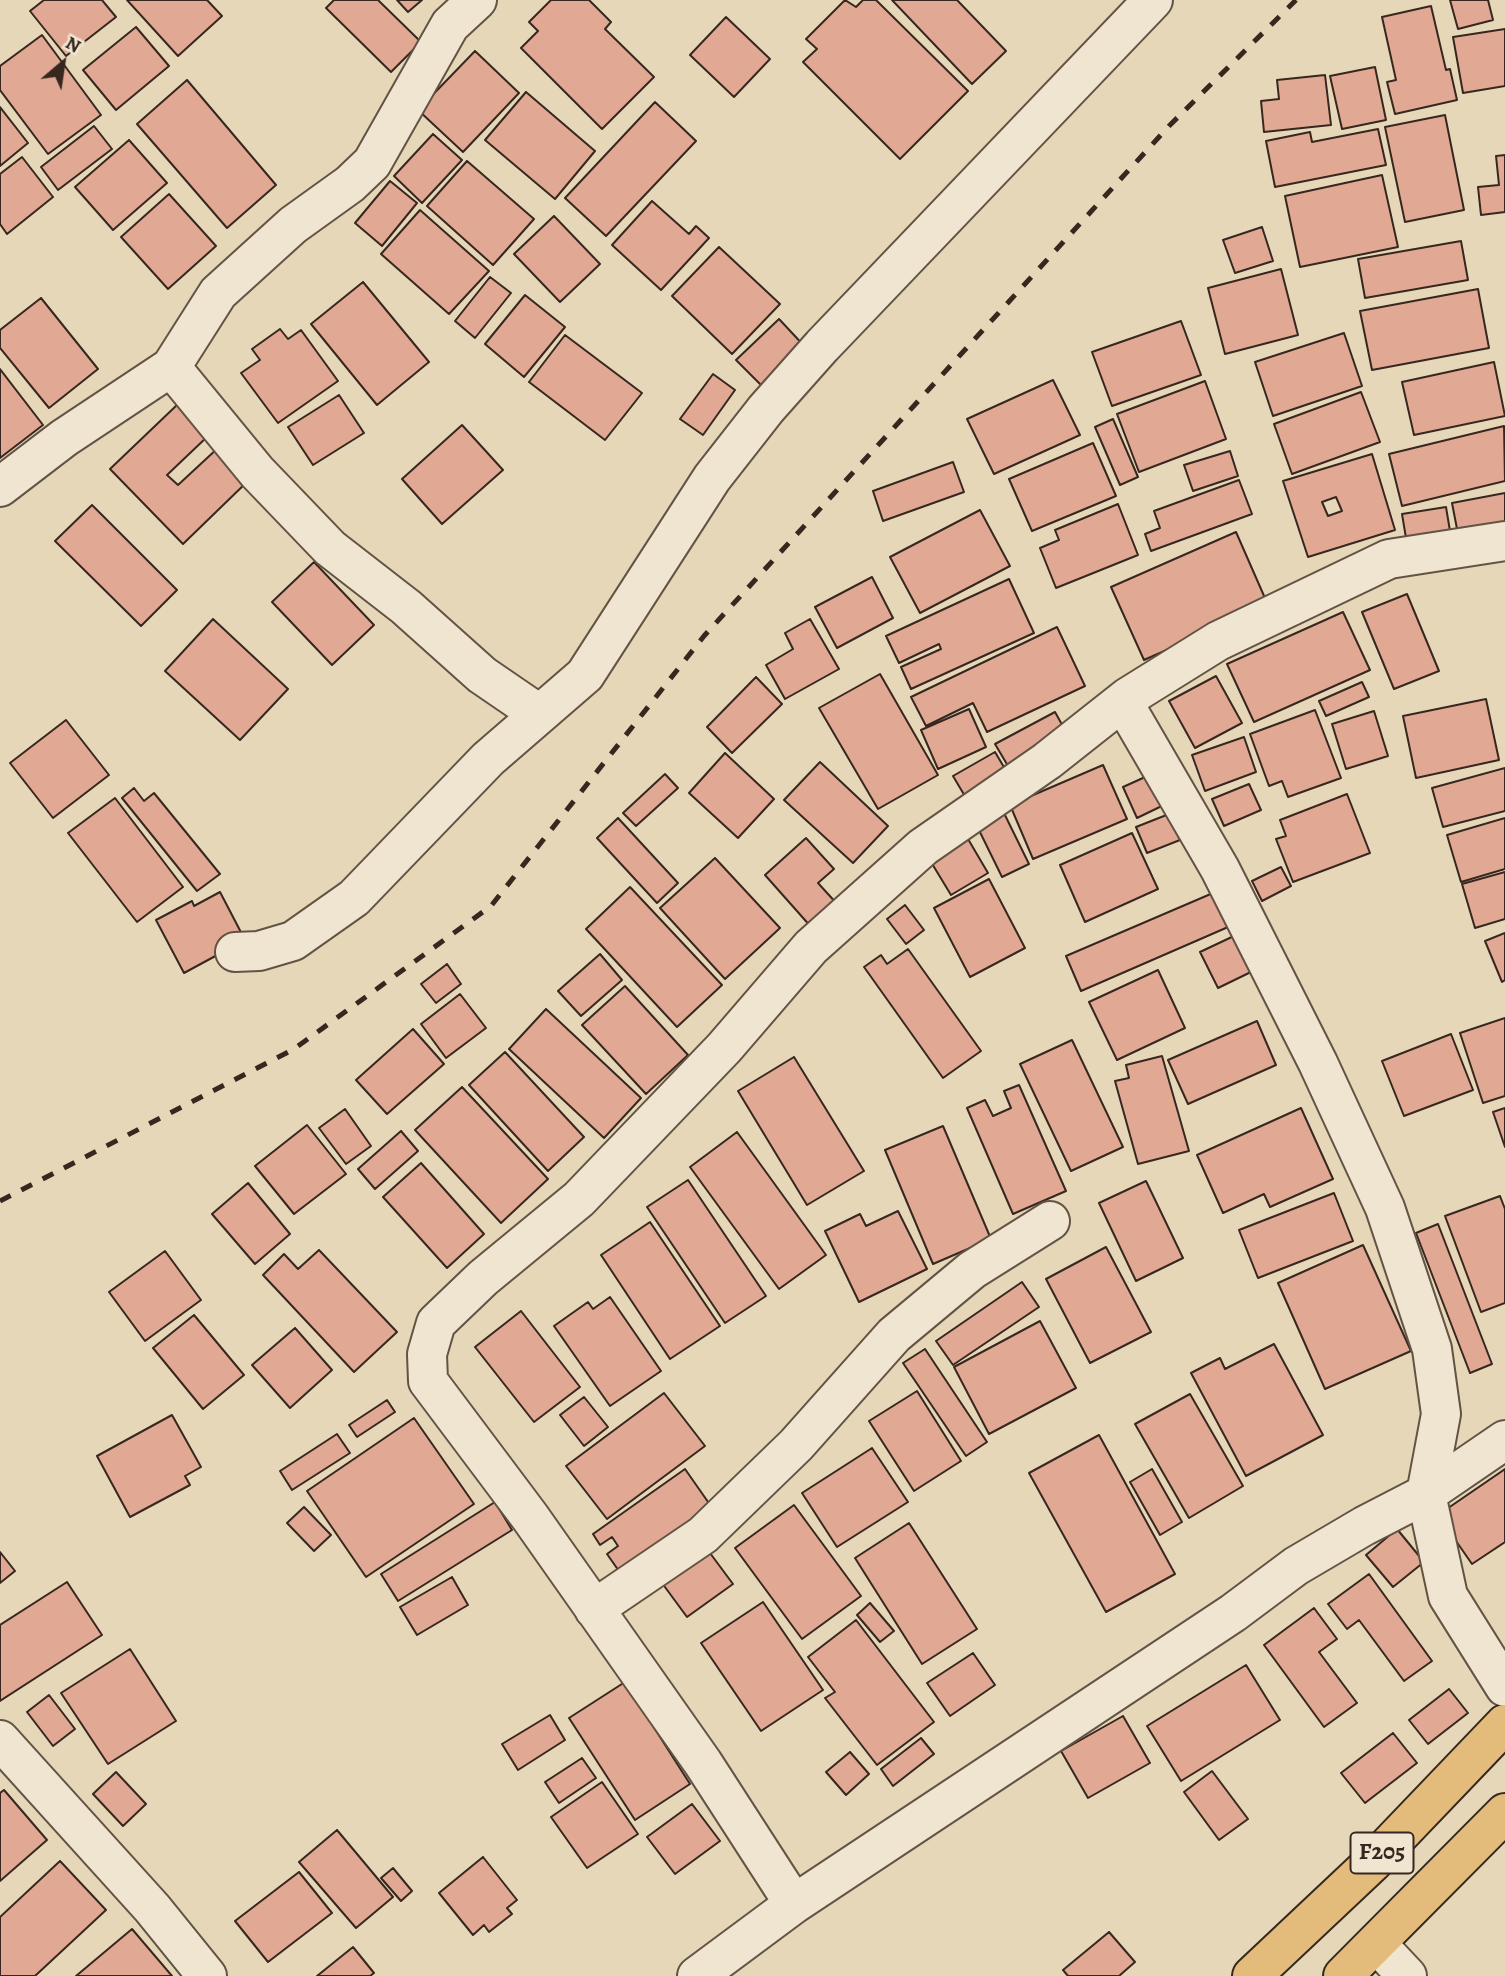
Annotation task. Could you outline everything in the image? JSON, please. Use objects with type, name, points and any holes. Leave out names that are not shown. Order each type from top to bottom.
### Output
[{"type":"main road","name":"F205","points":[[1252,1976],[1372,1863],[1505,1724]]},
{"type":"main road","name":"F205","points":[[1343,1976],[1505,1813]]},
{"type":"street","points":[[0,487],[64,438],[172,367],[218,293],[293,226],[350,184],[372,163],[450,25],[477,0]]},
{"type":"street","points":[[234,952],[259,951],[293,941],[354,898],[488,759],[585,675],[712,478],[766,409],[821,346],[1153,0]]},
{"type":"street","points":[[172,367],[257,471],[331,548],[406,607],[482,675],[539,714]]},
{"type":"street","points":[[794,1904],[703,1763],[428,1381],[427,1354],[436,1323],[483,1278],[579,1199],[724,1048],[811,947],[923,847],[1047,761],[1123,702],[1219,641],[1390,559],[1505,541]]},
{"type":"street","points":[[1123,702],[1220,869],[1318,1063],[1385,1209],[1434,1362],[1441,1414],[1426,1494],[1448,1596],[1505,1687]]},
{"type":"street","points":[[594,1609],[703,1535],[796,1445],[894,1335],[972,1270],[1050,1221]]},
{"type":"street","points":[[697,1976],[794,1904],[1233,1613],[1296,1566],[1426,1494],[1505,1440]]},
{"type":"street","points":[[0,1740],[152,1908],[207,1976]]},
{"type":"street","points":[[1377,1944],[1406,1976]]},
{"type":"building","points":[[44,0],[102,0],[116,17],[66,56],[30,11]]},
{"type":"building","points":[[127,0],[207,0],[222,16],[178,56]]},
{"type":"building","points":[[334,0],[378,0],[421,42],[391,72],[326,8]]},
{"type":"building","points":[[397,0],[422,0],[408,12]]},
{"type":"building","points":[[551,0],[589,0],[611,22],[605,29],[654,77],[602,129],[521,48],[538,31],[529,22]]},
{"type":"building","points":[[845,0],[856,7],[863,0],[876,0],[968,91],[900,159],[803,62],[817,49],[806,39]]},
{"type":"building","points":[[892,0],[957,0],[1006,51],[972,84]]},
{"type":"building","points":[[1450,0],[1488,0],[1493,20],[1458,29]]},
{"type":"building","points":[[1431,6],[1446,70],[1450,69],[1457,100],[1395,114],[1387,82],[1396,80],[1382,17]]},
{"type":"building","points":[[726,17],[770,59],[734,97],[690,55]]},
{"type":"building","points":[[136,27],[169,66],[116,110],[83,70]]},
{"type":"building","points":[[1505,29],[1505,86],[1463,93],[1453,37]]},
{"type":"building","points":[[42,35],[101,115],[48,154],[0,90],[0,66]]},
{"type":"building","points":[[475,51],[519,93],[463,152],[418,110]]},
{"type":"building","points":[[1375,67],[1386,120],[1342,129],[1330,76]]},
{"type":"building","points":[[1325,75],[1331,125],[1264,132],[1261,101],[1279,99],[1277,80]]},
{"type":"building","points":[[187,80],[276,185],[227,228],[137,124]]},
{"type":"building","points":[[526,92],[595,151],[555,199],[485,140]]},
{"type":"building","points":[[655,102],[696,141],[606,236],[565,198]]},
{"type":"building","points":[[0,107],[28,143],[0,166]]},
{"type":"building","points":[[1445,115],[1464,210],[1405,222],[1385,127]]},
{"type":"building","points":[[94,126],[112,149],[58,190],[41,167]]},
{"type":"building","points":[[1378,129],[1386,165],[1275,187],[1266,141],[1310,132],[1312,142]]},
{"type":"building","points":[[433,134],[462,160],[422,203],[394,176]]},
{"type":"building","points":[[129,140],[167,183],[113,230],[75,187]]},
{"type":"building","points":[[1505,155],[1505,212],[1481,215],[1478,187],[1499,185],[1496,156]]},
{"type":"building","points":[[22,157],[53,197],[7,234],[0,224],[0,174]]},
{"type":"building","points":[[467,161],[534,219],[493,265],[427,206]]},
{"type":"building","points":[[1382,175],[1398,247],[1300,267],[1285,196]]},
{"type":"building","points":[[390,181],[417,203],[382,246],[355,223]]},
{"type":"building","points":[[169,194],[216,246],[168,289],[121,237]]},
{"type":"building","points":[[652,201],[689,234],[696,226],[709,238],[661,290],[612,245]]},
{"type":"building","points":[[420,210],[489,271],[449,314],[381,254]]},
{"type":"building","points":[[554,216],[600,264],[560,302],[514,254]]},
{"type":"building","points":[[1262,227],[1273,261],[1235,273],[1223,240]]},
{"type":"building","points":[[1461,241],[1468,280],[1365,298],[1358,259]]},
{"type":"building","points":[[719,247],[780,304],[732,354],[672,296]]},
{"type":"building","points":[[1281,269],[1298,335],[1225,354],[1208,288]]},
{"type":"building","points":[[490,277],[511,293],[475,338],[455,321]]},
{"type":"building","points":[[363,282],[429,362],[377,405],[311,324]]},
{"type":"building","points":[[1478,289],[1489,348],[1372,370],[1360,311]]},
{"type":"building","points":[[525,295],[565,327],[524,377],[485,344]]},
{"type":"building","points":[[41,298],[98,369],[49,408],[0,348],[0,330]]},
{"type":"building","points":[[779,319],[808,350],[767,391],[736,360]]},
{"type":"building","points":[[1181,321],[1201,375],[1112,406],[1092,352]]},
{"type":"building","points":[[280,329],[288,339],[301,330],[338,381],[278,423],[241,373],[260,360],[252,349]]},
{"type":"building","points":[[1344,333],[1362,386],[1273,416],[1255,362]]},
{"type":"building","points":[[565,335],[642,393],[605,440],[529,382]]},
{"type":"building","points":[[1494,362],[1505,416],[1414,435],[1402,382]]},
{"type":"building","points":[[0,369],[43,425],[0,458]]},
{"type":"building","points":[[713,374],[735,390],[703,435],[680,419]]},
{"type":"building","points":[[1053,380],[1080,435],[994,474],[967,419]]},
{"type":"building","points":[[1205,381],[1226,439],[1139,472],[1117,414]]},
{"type":"building","points":[[1361,392],[1380,442],[1292,474],[1274,424]]},
{"type":"building","points":[[339,395],[364,433],[313,465],[288,427]]},
{"type":"building","points":[[178,404],[208,436],[167,475],[178,485],[219,447],[250,479],[183,544],[110,469]]},
{"type":"building","points":[[1113,419],[1138,477],[1120,485],[1095,427]]},
{"type":"building","points":[[462,425],[503,470],[442,524],[402,479]]},
{"type":"building","points":[[1504,426],[1505,481],[1402,506],[1389,454]]},
{"type":"building","points":[[1093,443],[1116,496],[1032,531],[1009,479]]},
{"type":"building","points":[[1230,451],[1238,476],[1193,491],[1184,465]]},
{"type":"building","points":[[1372,454],[1395,530],[1308,557],[1283,481]],"holes":[[[1336,497],[1342,511],[1328,516],[1322,502]]]},
{"type":"building","points":[[953,462],[964,492],[883,521],[873,491]]},
{"type":"building","points":[[1239,480],[1252,514],[1151,551],[1145,534],[1160,528],[1154,511]]},
{"type":"building","points":[[1505,493],[1505,525],[1458,534],[1452,503]]},
{"type":"building","points":[[1118,504],[1138,555],[1056,588],[1040,548],[1059,540],[1055,530]]},
{"type":"building","points":[[92,505],[177,590],[141,626],[55,541]]},
{"type":"building","points":[[1446,507],[1452,543],[1408,550],[1402,514]]},
{"type":"building","points":[[980,510],[1010,566],[920,613],[890,557]]},
{"type":"building","points":[[1236,532],[1268,605],[1144,660],[1111,587]]},
{"type":"building","points":[[314,562],[374,625],[332,665],[272,602]]},
{"type":"building","points":[[872,577],[893,618],[837,648],[815,607]]},
{"type":"building","points":[[1009,579],[1034,633],[911,689],[901,667],[941,649],[939,644],[899,663],[886,636]]},
{"type":"building","points":[[1407,594],[1439,671],[1394,689],[1362,612]]},
{"type":"building","points":[[1343,612],[1370,670],[1254,722],[1227,664]]},
{"type":"building","points":[[213,619],[288,689],[240,740],[165,671]]},
{"type":"building","points":[[810,619],[839,669],[785,699],[766,665],[793,649],[785,633]]},
{"type":"building","points":[[1057,627],[1085,686],[987,732],[973,703],[926,726],[911,697]]},
{"type":"building","points":[[880,674],[938,775],[878,809],[819,708]]},
{"type":"building","points":[[1216,676],[1242,723],[1195,748],[1169,701]]},
{"type":"building","points":[[756,677],[782,704],[732,753],[707,727]]},
{"type":"building","points":[[1362,682],[1369,697],[1326,716],[1319,701]]},
{"type":"building","points":[[1486,699],[1499,760],[1416,778],[1403,716]]},
{"type":"building","points":[[969,709],[986,747],[938,769],[921,730]]},
{"type":"building","points":[[1315,710],[1341,778],[1288,797],[1282,781],[1269,786],[1250,734]]},
{"type":"building","points":[[1374,711],[1388,756],[1346,769],[1332,724]]},
{"type":"building","points":[[1055,712],[1070,739],[1011,771],[995,744]]},
{"type":"building","points":[[66,720],[109,775],[53,818],[10,763]]},
{"type":"building","points":[[1244,737],[1256,772],[1205,791],[1192,755]]},
{"type":"building","points":[[995,752],[1011,779],[969,803],[953,776]]},
{"type":"building","points":[[725,753],[774,799],[738,838],[689,793]]},
{"type":"building","points":[[820,762],[888,826],[853,863],[784,800]]},
{"type":"building","points":[[1103,765],[1127,819],[1033,859],[1010,805]]},
{"type":"building","points":[[1505,768],[1505,811],[1443,827],[1432,788]]},
{"type":"building","points":[[1154,773],[1168,803],[1137,818],[1123,787]]},
{"type":"building","points":[[665,774],[678,788],[636,826],[623,813]]},
{"type":"building","points":[[1249,784],[1261,810],[1224,826],[1212,799]]},
{"type":"building","points":[[134,788],[144,801],[154,793],[220,874],[197,891],[122,798]]},
{"type":"building","points":[[1347,794],[1370,853],[1293,882],[1276,839],[1286,836],[1280,820]]},
{"type":"building","points":[[115,798],[183,887],[137,922],[68,833]]},
{"type":"building","points":[[1001,807],[1029,864],[1002,877],[974,820]]},
{"type":"building","points":[[1169,814],[1180,840],[1147,853],[1136,827]]},
{"type":"building","points":[[618,818],[678,883],[657,903],[597,838]]},
{"type":"building","points":[[1505,818],[1505,869],[1461,882],[1447,835]]},
{"type":"building","points":[[1132,833],[1158,889],[1085,922],[1060,865]]},
{"type":"building","points":[[806,838],[834,869],[818,883],[838,905],[812,928],[765,875]]},
{"type":"building","points":[[968,839],[988,873],[951,895],[931,862]]},
{"type":"building","points":[[715,858],[780,928],[725,979],[660,908]]},
{"type":"building","points":[[1281,867],[1291,886],[1262,901],[1252,881]]},
{"type":"building","points":[[1505,872],[1505,919],[1475,928],[1462,884]]},
{"type":"building","points":[[989,879],[1025,948],[970,977],[934,908]]},
{"type":"building","points":[[630,887],[722,985],[677,1027],[586,929]]},
{"type":"building","points":[[1220,890],[1235,924],[1081,991],[1066,956]]},
{"type":"building","points":[[220,892],[245,940],[184,973],[156,920],[192,901],[194,906]]},
{"type":"building","points":[[905,905],[924,930],[906,944],[887,919]]},
{"type":"building","points":[[1505,933],[1505,980],[1502,982],[1485,941]]},
{"type":"building","points":[[1236,935],[1253,971],[1218,988],[1200,952]]},
{"type":"building","points":[[908,949],[981,1051],[943,1078],[864,967],[881,955],[887,964]]},
{"type":"building","points":[[600,954],[622,980],[581,1016],[558,991]]},
{"type":"building","points":[[447,964],[461,984],[436,1003],[421,984]]},
{"type":"building","points":[[1158,970],[1185,1028],[1117,1060],[1089,1002]]},
{"type":"building","points":[[625,986],[688,1055],[646,1094],[582,1025]]},
{"type":"building","points":[[460,994],[486,1028],[446,1058],[421,1024]]},
{"type":"building","points":[[546,1009],[641,1098],[604,1138],[509,1049]]},
{"type":"building","points":[[1505,1018],[1505,1096],[1483,1103],[1460,1033]]},
{"type":"building","points":[[1257,1021],[1276,1065],[1188,1104],[1168,1060]]},
{"type":"building","points":[[413,1029],[444,1064],[387,1114],[356,1080]]},
{"type":"building","points":[[1451,1034],[1473,1090],[1404,1116],[1382,1061]]},
{"type":"building","points":[[1072,1040],[1123,1147],[1071,1171],[1020,1064]]},
{"type":"building","points":[[505,1052],[584,1137],[548,1171],[469,1085]]},
{"type":"building","points":[[1162,1056],[1189,1151],[1138,1164],[1115,1081],[1129,1078],[1126,1065]]},
{"type":"building","points":[[794,1057],[864,1171],[807,1205],[738,1091]]},
{"type":"building","points":[[1019,1085],[1066,1191],[1013,1214],[967,1108],[985,1100],[993,1116],[1011,1108],[1004,1091]]},
{"type":"building","points":[[462,1087],[548,1179],[501,1223],[415,1130]]},
{"type":"building","points":[[1301,1108],[1333,1179],[1270,1207],[1264,1194],[1223,1213],[1197,1155]]},
{"type":"building","points":[[1505,1108],[1505,1147],[1493,1112]]},
{"type":"building","points":[[345,1109],[371,1146],[346,1164],[319,1128]]},
{"type":"building","points":[[307,1125],[346,1174],[294,1214],[255,1166]]},
{"type":"building","points":[[943,1126],[991,1239],[933,1264],[885,1150]]},
{"type":"building","points":[[401,1131],[418,1151],[375,1189],[358,1169]]},
{"type":"building","points":[[737,1132],[826,1255],[779,1289],[690,1167]]},
{"type":"building","points":[[421,1163],[484,1234],[447,1268],[383,1197]]},
{"type":"building","points":[[688,1180],[766,1296],[725,1323],[647,1207]]},
{"type":"building","points":[[1146,1181],[1183,1258],[1136,1281],[1099,1203]]},
{"type":"building","points":[[248,1183],[290,1234],[255,1264],[212,1214]]},
{"type":"building","points":[[1334,1193],[1353,1241],[1258,1278],[1239,1230]]},
{"type":"building","points":[[1500,1196],[1505,1209],[1505,1303],[1481,1312],[1445,1216]]},
{"type":"building","points":[[898,1211],[927,1269],[859,1302],[825,1231],[860,1214],[866,1226]]},
{"type":"building","points":[[650,1222],[720,1326],[670,1359],[601,1255]]},
{"type":"building","points":[[1438,1224],[1492,1364],[1470,1373],[1416,1233]]},
{"type":"building","points":[[1363,1245],[1411,1351],[1325,1389],[1278,1283]]},
{"type":"building","points":[[1106,1247],[1151,1332],[1090,1363],[1046,1279]]},
{"type":"building","points":[[319,1250],[397,1332],[354,1372],[263,1275],[284,1254],[298,1269]]},
{"type":"building","points":[[165,1251],[201,1300],[145,1341],[109,1292]]},
{"type":"building","points":[[1022,1282],[1039,1307],[953,1365],[936,1341]]},
{"type":"building","points":[[610,1297],[661,1371],[610,1406],[554,1326],[588,1302],[593,1309]]},
{"type":"building","points":[[521,1311],[580,1387],[534,1422],[475,1347]]},
{"type":"building","points":[[194,1315],[244,1375],[203,1409],[153,1348]]},
{"type":"building","points":[[1040,1321],[1076,1388],[989,1434],[954,1367]]},
{"type":"building","points":[[295,1328],[332,1370],[290,1408],[252,1365]]},
{"type":"building","points":[[1274,1344],[1323,1435],[1246,1476],[1191,1373],[1220,1358],[1225,1369]]},
{"type":"building","points":[[925,1349],[987,1442],[966,1456],[903,1363]]},
{"type":"building","points":[[917,1391],[961,1461],[914,1491],[869,1421]]},
{"type":"building","points":[[664,1393],[705,1446],[607,1519],[566,1466]]},
{"type":"building","points":[[1190,1394],[1243,1486],[1189,1518],[1135,1424]]},
{"type":"building","points":[[584,1397],[608,1427],[584,1446],[560,1415]]},
{"type":"building","points":[[387,1400],[395,1412],[357,1437],[349,1425]]},
{"type":"building","points":[[172,1415],[201,1467],[185,1476],[190,1485],[130,1517],[97,1456]]},
{"type":"building","points":[[414,1418],[474,1504],[366,1577],[307,1491]]},
{"type":"building","points":[[337,1434],[350,1453],[292,1490],[280,1471]]},
{"type":"building","points":[[1099,1435],[1175,1574],[1106,1612],[1029,1473]]},
{"type":"building","points":[[872,1448],[908,1502],[837,1547],[802,1493]]},
{"type":"building","points":[[685,1469],[713,1509],[621,1574],[607,1554],[618,1546],[612,1537],[600,1545],[593,1534]]},
{"type":"building","points":[[1152,1469],[1182,1522],[1160,1535],[1130,1482]]},
{"type":"building","points":[[1505,1469],[1505,1542],[1472,1564],[1438,1515]]},
{"type":"building","points":[[495,1502],[512,1530],[398,1601],[381,1574]]},
{"type":"building","points":[[794,1505],[861,1596],[802,1639],[735,1548]]},
{"type":"building","points":[[304,1507],[331,1535],[314,1551],[287,1523]]},
{"type":"building","points":[[909,1523],[977,1629],[922,1664],[855,1558]]},
{"type":"building","points":[[1397,1529],[1424,1562],[1393,1587],[1366,1555]]},
{"type":"building","points":[[707,1549],[733,1584],[687,1617],[662,1583]]},
{"type":"building","points":[[0,1552],[15,1571],[0,1583]]},
{"type":"building","points":[[1369,1574],[1432,1661],[1404,1681],[1359,1620],[1347,1629],[1328,1604]]},
{"type":"building","points":[[452,1577],[468,1605],[417,1635],[400,1607]]},
{"type":"building","points":[[67,1582],[102,1635],[0,1701],[0,1625]]},
{"type":"building","points":[[763,1602],[823,1690],[761,1731],[701,1643]]},
{"type":"building","points":[[870,1603],[894,1631],[880,1642],[857,1615]]},
{"type":"building","points":[[1314,1608],[1337,1639],[1319,1652],[1357,1703],[1324,1727],[1264,1645]]},
{"type":"building","points":[[856,1620],[934,1722],[877,1765],[825,1698],[835,1692],[808,1657]]},
{"type":"building","points":[[130,1649],[176,1721],[108,1764],[61,1693]]},
{"type":"building","points":[[973,1653],[995,1685],[950,1716],[927,1683]]},
{"type":"building","points":[[1246,1665],[1280,1720],[1181,1781],[1147,1726]]},
{"type":"building","points":[[625,1682],[690,1784],[635,1820],[569,1718]]},
{"type":"building","points":[[1449,1689],[1468,1713],[1428,1744],[1409,1720]]},
{"type":"building","points":[[49,1695],[75,1729],[53,1746],[27,1712]]},
{"type":"building","points":[[550,1715],[565,1740],[518,1770],[502,1744]]},
{"type":"building","points":[[1123,1716],[1150,1763],[1088,1798],[1061,1751]]},
{"type":"building","points":[[1393,1733],[1417,1763],[1365,1803],[1341,1773]]},
{"type":"building","points":[[921,1738],[934,1754],[893,1786],[881,1769]]},
{"type":"building","points":[[850,1752],[869,1774],[846,1795],[826,1772]]},
{"type":"building","points":[[582,1758],[596,1778],[559,1803],[545,1782]]},
{"type":"building","points":[[1212,1771],[1248,1819],[1219,1840],[1184,1792]]},
{"type":"building","points":[[116,1772],[146,1804],[123,1826],[93,1794]]},
{"type":"building","points":[[602,1782],[638,1834],[587,1868],[551,1817]]},
{"type":"building","points":[[4,1790],[47,1840],[0,1881],[0,1793]]},
{"type":"building","points":[[692,1804],[720,1841],[675,1874],[647,1837]]},
{"type":"building","points":[[337,1830],[393,1897],[356,1928],[299,1862]]},
{"type":"building","points":[[483,1857],[517,1900],[507,1908],[512,1914],[489,1932],[484,1925],[473,1935],[439,1893]]},
{"type":"building","points":[[60,1861],[106,1910],[35,1976],[0,1976],[0,1917]]},
{"type":"building","points":[[393,1868],[412,1891],[401,1901],[381,1878]]},
{"type":"building","points":[[299,1872],[332,1913],[268,1962],[235,1921]]},
{"type":"building","points":[[132,1929],[172,1976],[76,1976]]},
{"type":"building","points":[[1109,1932],[1135,1962],[1119,1976],[1068,1976],[1063,1970]]},
{"type":"building","points":[[353,1947],[374,1973],[370,1976],[317,1976]]},
{"type":"railway","points":[[0,1201],[294,1049],[491,906],[704,636],[1169,126],[1296,0]]}]
